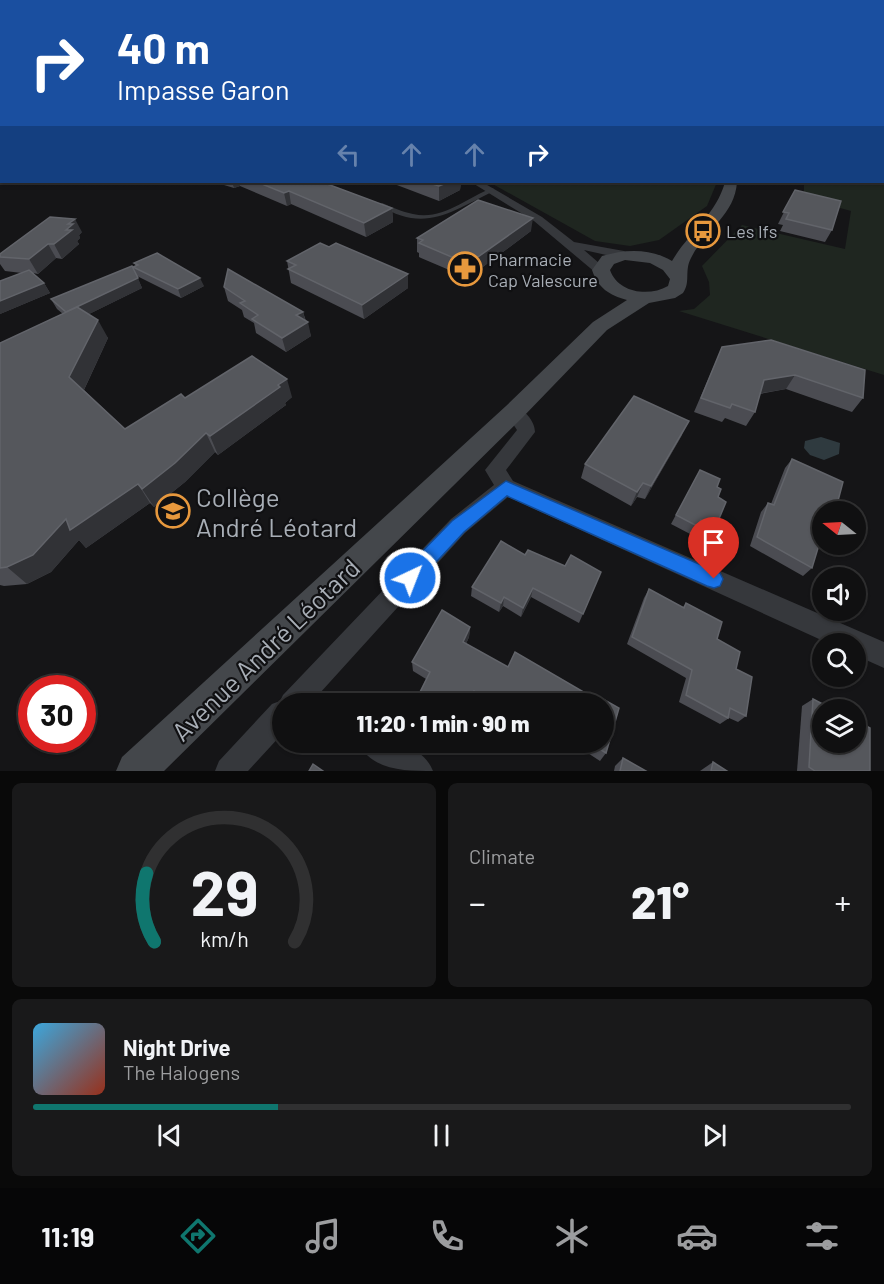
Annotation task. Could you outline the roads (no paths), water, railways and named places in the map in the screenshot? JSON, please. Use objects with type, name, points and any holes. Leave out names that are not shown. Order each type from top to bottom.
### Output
[{"type":"main road","points":[[696,237],[632,256],[608,260],[601,270],[601,276],[612,287],[645,297],[672,293],[680,284],[677,273],[683,255],[696,237],[721,211],[727,200],[731,183]]},
{"type":"main road","points":[[632,256],[657,260],[677,273]]},
{"type":"main road","name":"Avenue André Léotard","points":[[600,326],[610,304],[612,287]]},
{"type":"main road","name":"Avenue André Léotard","points":[[136,771],[514,412],[600,326],[645,297]]},
{"type":"street","points":[[478,183],[516,203],[572,244],[601,270]]},
{"type":"street","points":[[572,244],[632,256]]},
{"type":"street","points":[[514,412],[526,426],[526,432],[495,470],[496,477],[506,487],[884,655]]},
{"type":"street","points":[[306,693],[458,526],[506,487]]},
{"type":"street","points":[[229,771],[272,728]]},
{"type":"street","points":[[389,753],[418,771]]},
{"type":"lane","points":[[378,204],[410,218],[432,219],[492,190]]},
{"type":"place","name":"Les Ifs","points":[[703,231]]},
{"type":"place","name":"Pharmacie Cap Valescure","points":[[465,269]]},
{"type":"place","name":"Collège André Léotard","points":[[173,511]]}]
